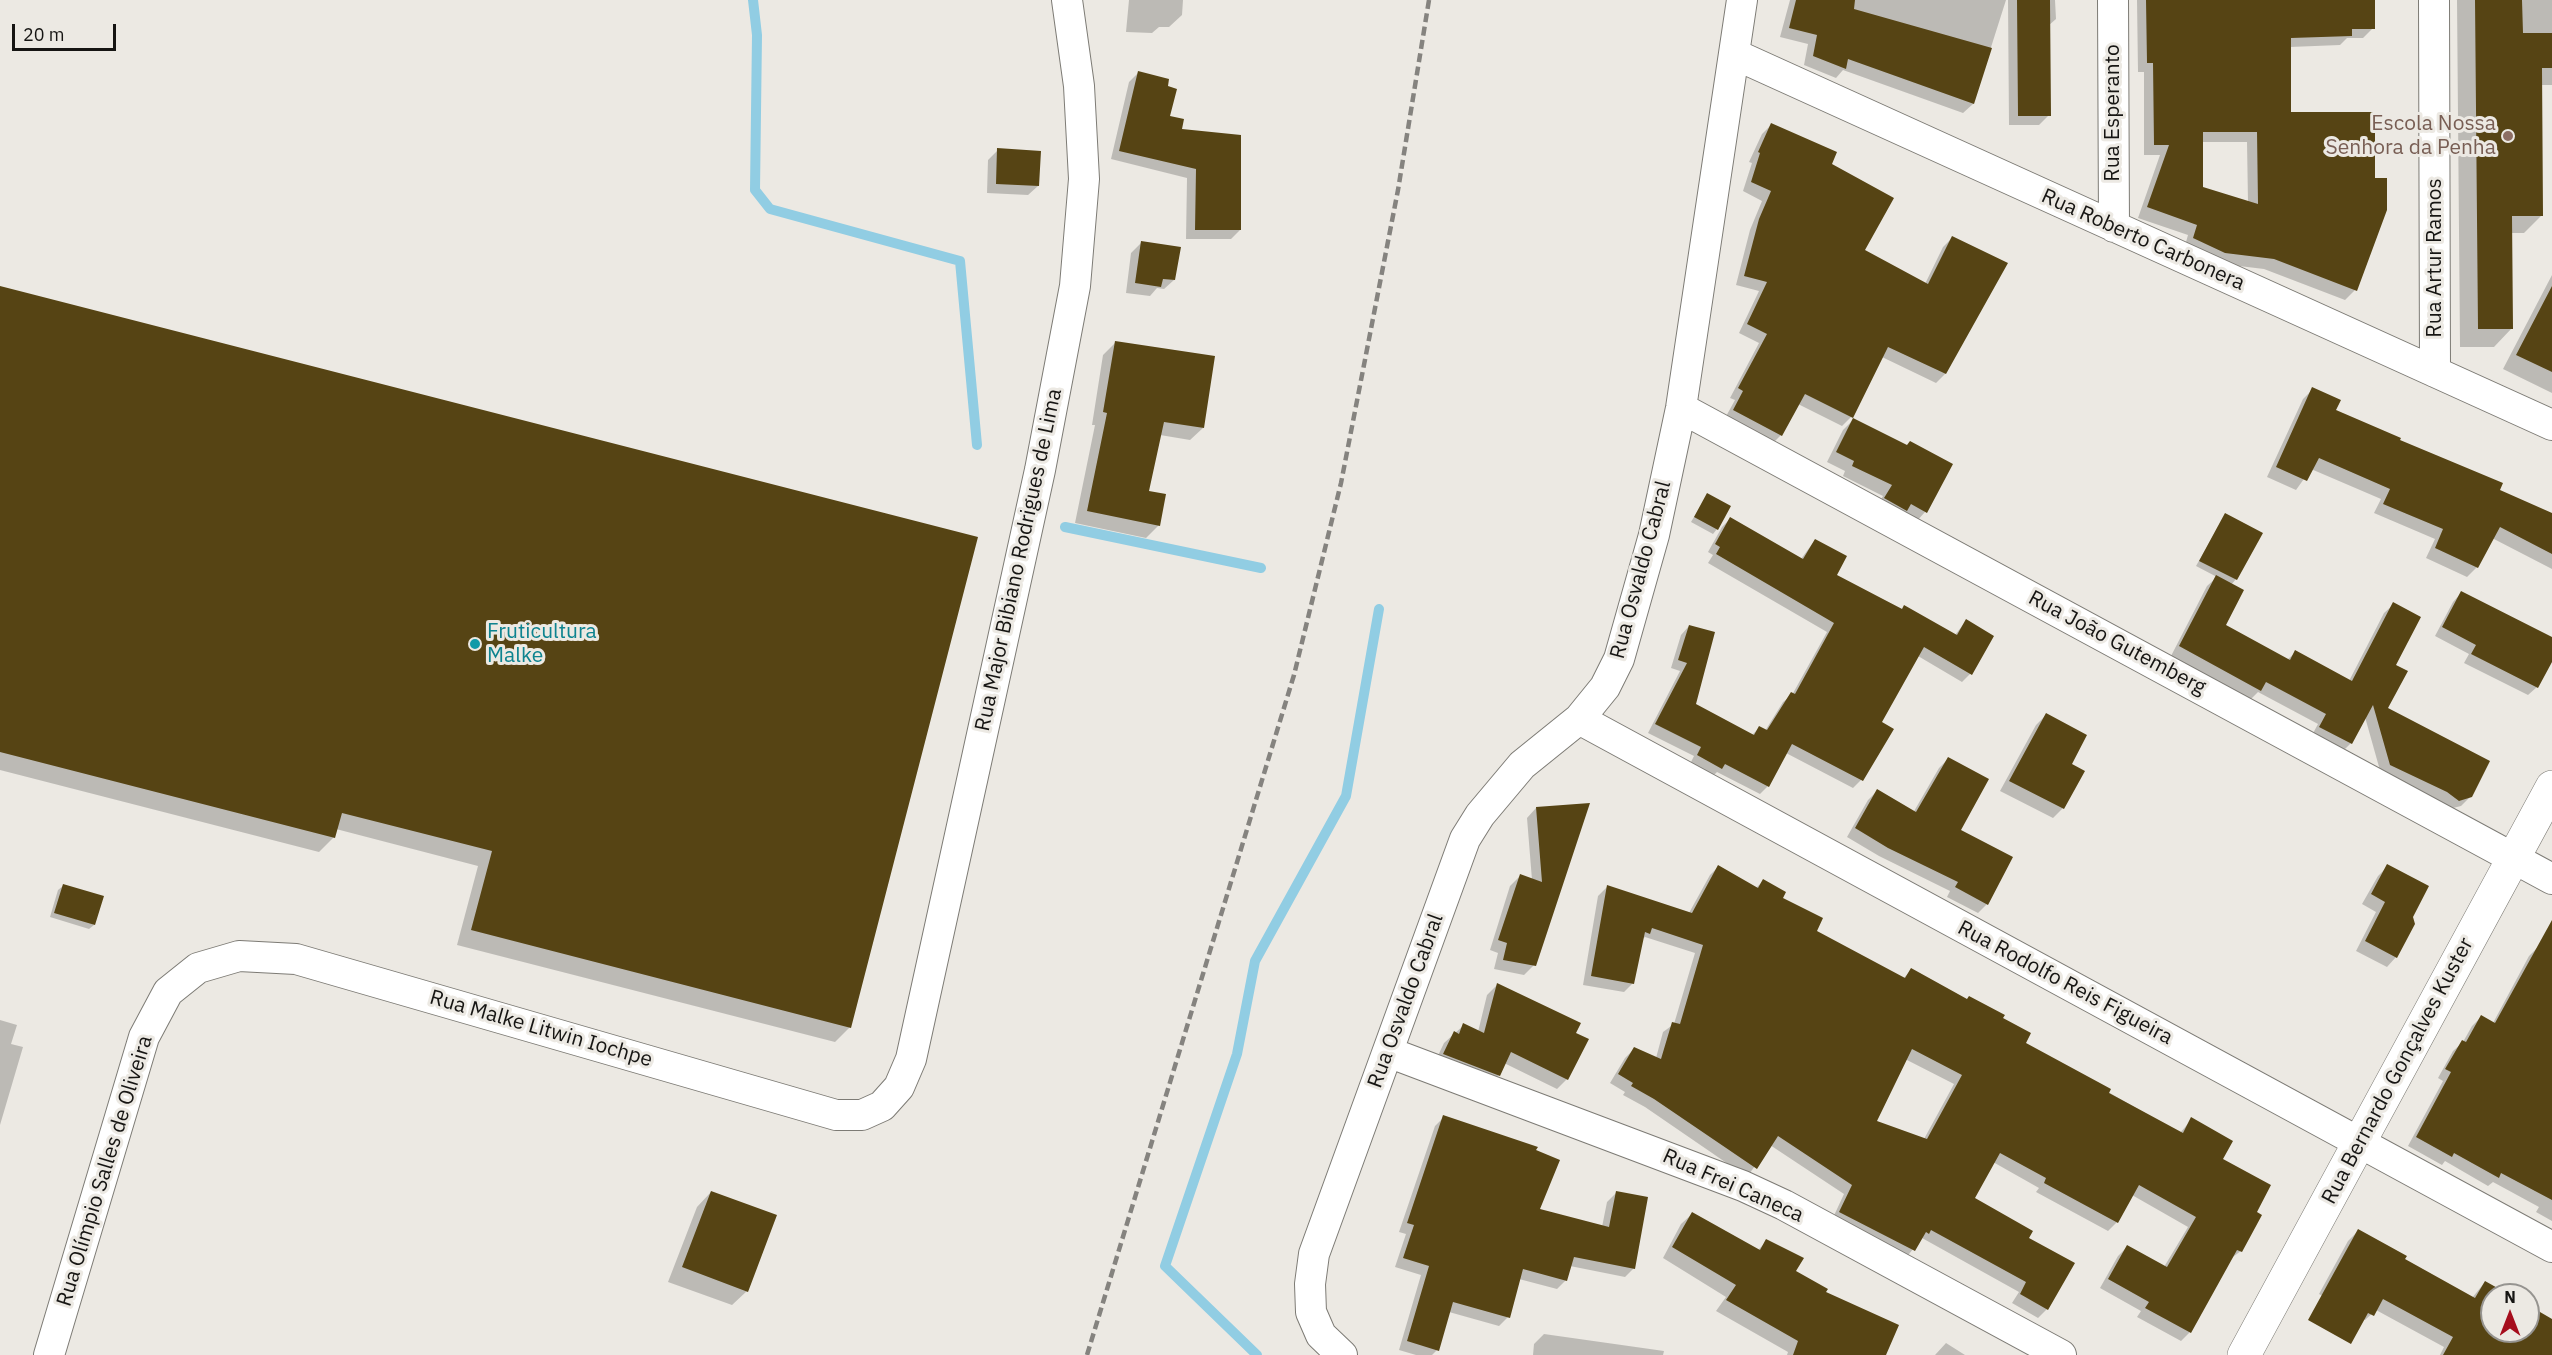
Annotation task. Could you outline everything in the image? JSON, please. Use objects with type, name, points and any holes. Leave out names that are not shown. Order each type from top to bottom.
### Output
[{"type":"street","name":"Rua Major Bibiano Rodrigues de Lima","points":[[882,1106],[899,1087],[911,1059],[1040,470],[1075,286],[1084,179],[1080,86],[1066,0]]},
{"type":"street","name":"Rua Osvaldo Cabral","points":[[1342,1355],[1321,1335],[1311,1312],[1310,1284],[1314,1254],[1465,839],[1480,815],[1522,765],[1579,719],[1605,687],[1619,659],[1654,535],[1681,408],[1742,0]]},
{"type":"street","name":"Rua Esperanto","points":[[2113,0],[2114,227]]},
{"type":"street","name":"Rua Artur Ramos","points":[[2434,0],[2435,372]]},
{"type":"street","name":"Rua Roberto Carbonera","points":[[1734,54],[2552,425]]},
{"type":"street","name":"Rua João Gutemberg","points":[[1681,408],[2552,879]]},
{"type":"street","name":"Rua Rodolfo Reis Figueira","points":[[1579,719],[2552,1247]]},
{"type":"street","name":"Rua Bernardo Gonçalves Kuster","points":[[2244,1355],[2552,787]]},
{"type":"street","name":"Rua Malke Litwin Iochpe","points":[[198,968],[239,956],[296,959],[836,1115],[862,1115],[882,1106]]},
{"type":"street","name":"Rua Olímpio Salles de Oliveira","points":[[49,1355],[144,1037],[168,992],[198,968]]},
{"type":"street","name":"Rua Frei Caneca","points":[[1388,1052],[1743,1186],[1784,1205],[2061,1355]]},
{"type":"building","points":[[1796,0],[1855,0],[1854,9],[1992,48],[1974,104],[1848,59],[1846,69],[1813,56],[1817,35],[1789,28]]},
{"type":"building","points":[[2017,0],[2050,0],[2051,116],[2018,116]]},
{"type":"building","points":[[2146,0],[2375,0],[2375,29],[2352,29],[2352,36],[2291,38],[2291,112],[2375,112],[2375,178],[2387,178],[2387,210],[2357,291],[2274,259],[2225,253],[2193,238],[2197,225],[2147,207],[2169,145],[2154,145],[2153,63],[2147,63]],"holes":[[[2203,132],[2257,132],[2258,204],[2203,187]]]},
{"type":"building","name":"Escola Nossa Senhora da Penha","points":[[2475,0],[2522,0],[2523,33],[2552,33],[2552,68],[2542,68],[2543,216],[2512,216],[2513,329],[2478,329]]},
{"type":"building","points":[[1138,71],[1169,79],[1168,86],[1177,89],[1170,116],[1184,119],[1182,129],[1241,135],[1241,230],[1195,230],[1196,169],[1119,151]]},
{"type":"building","points":[[1771,123],[1837,152],[1832,164],[1894,198],[1865,250],[1928,284],[1952,236],[2008,263],[1946,374],[1888,347],[1853,418],[1805,394],[1782,436],[1733,410],[1743,391],[1738,388],[1767,334],[1747,324],[1767,282],[1744,276],[1759,219],[1771,191],[1751,182],[1760,153],[1758,152]]},
{"type":"building","points":[[997,148],[1041,151],[1039,186],[996,184]]},
{"type":"building","points":[[1141,241],[1181,247],[1175,280],[1163,279],[1161,287],[1135,283]]},
{"type":"building","name":"Fruticultura Malke","points":[[0,286],[978,537],[851,1028],[471,930],[492,851],[342,813],[335,838],[0,752]]},
{"type":"building","points":[[2552,286],[2552,372],[2516,355]]},
{"type":"building","points":[[1115,341],[1215,356],[1204,428],[1164,422],[1149,491],[1166,494],[1160,526],[1087,511],[1107,413],[1103,412]]},
{"type":"building","points":[[2312,387],[2341,400],[2336,410],[2401,438],[2400,440],[2503,483],[2500,490],[2552,513],[2552,554],[2500,527],[2478,568],[2435,548],[2443,529],[2383,504],[2390,489],[2319,458],[2307,481],[2276,467]]},
{"type":"building","points":[[1853,418],[1907,445],[1910,441],[1953,464],[1927,513],[1911,504],[1907,511],[1884,498],[1892,485],[1852,466],[1854,461],[1836,452]]},
{"type":"building","points":[[1707,493],[1731,506],[1718,530],[1694,517]]},
{"type":"building","points":[[2225,513],[2263,533],[2237,580],[2199,561]]},
{"type":"building","points":[[1730,517],[1803,559],[1815,539],[1847,556],[1837,575],[1902,609],[1904,605],[1957,635],[1966,619],[1994,636],[1972,675],[1924,647],[1882,722],[1894,729],[1863,781],[1792,744],[1769,787],[1725,764],[1722,769],[1697,755],[1701,747],[1655,724],[1687,663],[1678,660],[1689,625],[1715,632],[1696,704],[1754,735],[1759,726],[1767,730],[1791,692],[1795,694],[1834,623],[1716,554],[1720,547],[1715,544]]},
{"type":"building","points":[[2216,575],[2244,590],[2226,625],[2290,660],[2295,650],[2352,681],[2393,602],[2421,617],[2396,665],[2408,671],[2388,708],[2490,761],[2472,797],[2459,801],[2447,792],[2390,765],[2373,705],[2352,744],[2319,727],[2326,714],[2266,682],[2261,691],[2179,646]]},
{"type":"building","points":[[2461,591],[2552,637],[2552,662],[2538,688],[2471,654],[2476,645],[2442,627]]},
{"type":"building","points":[[2046,713],[2087,735],[2072,764],[2085,771],[2064,809],[2009,781]]},
{"type":"building","points":[[1948,757],[1989,779],[1961,830],[2013,857],[1988,905],[1955,887],[1958,882],[1888,848],[1855,828],[1877,789],[1916,812]]},
{"type":"building","points":[[1590,803],[1536,966],[1503,960],[1507,943],[1498,940],[1520,874],[1542,882],[1536,807]]},
{"type":"building","points":[[2387,864],[2429,886],[2413,917],[2415,924],[2397,958],[2365,941],[2385,902],[2371,894]]},
{"type":"building","points":[[1718,865],[1758,888],[1763,879],[1786,892],[1783,898],[1823,918],[1817,931],[1905,978],[1911,968],[1967,999],[1969,996],[2005,1015],[2003,1018],[2031,1033],[2026,1043],[2111,1089],[2109,1093],[2183,1133],[2191,1117],[2233,1141],[2223,1159],[2271,1185],[2257,1212],[2262,1215],[2242,1252],[2237,1250],[2191,1333],[2145,1308],[2149,1302],[2108,1279],[2127,1245],[2167,1267],[2196,1217],[2139,1185],[2118,1223],[2044,1183],[2046,1178],[2000,1153],[1975,1198],[2033,1231],[2029,1238],[2075,1263],[2048,1310],[2020,1294],[2026,1282],[1931,1230],[1929,1234],[1926,1232],[1915,1251],[1839,1212],[1852,1185],[1778,1136],[1757,1169],[1631,1086],[1633,1083],[1618,1074],[1634,1047],[1661,1059],[1672,1022],[1680,1024],[1703,945],[1652,928],[1650,934],[1645,932],[1634,984],[1591,976],[1607,885],[1692,913]],"holes":[[[1912,1049],[1962,1075],[1927,1139],[1877,1121]]]},
{"type":"building","points":[[63,884],[104,896],[95,925],[54,913]]},
{"type":"building","points":[[2552,920],[2552,1200],[2501,1173],[2499,1178],[2454,1153],[2452,1157],[2416,1137],[2451,1072],[2445,1069],[2462,1040],[2466,1042],[2481,1015],[2495,1023]]},
{"type":"building","points":[[1497,983],[1581,1023],[1576,1033],[1589,1039],[1568,1080],[1511,1052],[1500,1076],[1443,1054],[1454,1031],[1459,1034],[1463,1023],[1484,1033]]},
{"type":"building","points":[[1443,1115],[1538,1147],[1536,1150],[1560,1160],[1540,1209],[1609,1227],[1616,1191],[1648,1197],[1635,1269],[1574,1257],[1567,1281],[1523,1269],[1510,1318],[1453,1302],[1439,1351],[1407,1341],[1429,1266],[1403,1258],[1414,1225],[1407,1223]]},
{"type":"building","points":[[711,1191],[777,1215],[748,1292],[682,1267]]},
{"type":"building","points":[[1692,1212],[1760,1250],[1766,1239],[1804,1258],[1796,1271],[1828,1289],[1826,1292],[1899,1325],[1886,1355],[1793,1355],[1798,1341],[1726,1300],[1736,1285],[1672,1247]]},
{"type":"building","points":[[2358,1229],[2407,1256],[2405,1259],[2475,1298],[2480,1290],[2480,1343],[2540,1343],[2540,1312],[2552,1319],[2552,1355],[2443,1355],[2453,1337],[2383,1299],[2374,1316],[2368,1313],[2351,1344],[2308,1320]]},
{"type":"waterway","points":[[753,0],[757,35],[755,190],[770,209],[960,261],[977,445]]},
{"type":"waterway","points":[[1065,527],[1261,568]]},
{"type":"waterway","points":[[1257,1355],[1165,1266],[1237,1054],[1255,961],[1346,796],[1379,609]]},
{"type":"railway","points":[[1087,1355],[1294,675],[1341,483],[1398,190],[1429,0]]},
{"type":"place","name":"Escola Nossa Senhora da Penha","points":[[2508,136]]},
{"type":"place","name":"Fruticultura Malke","points":[[475,644]]}]
